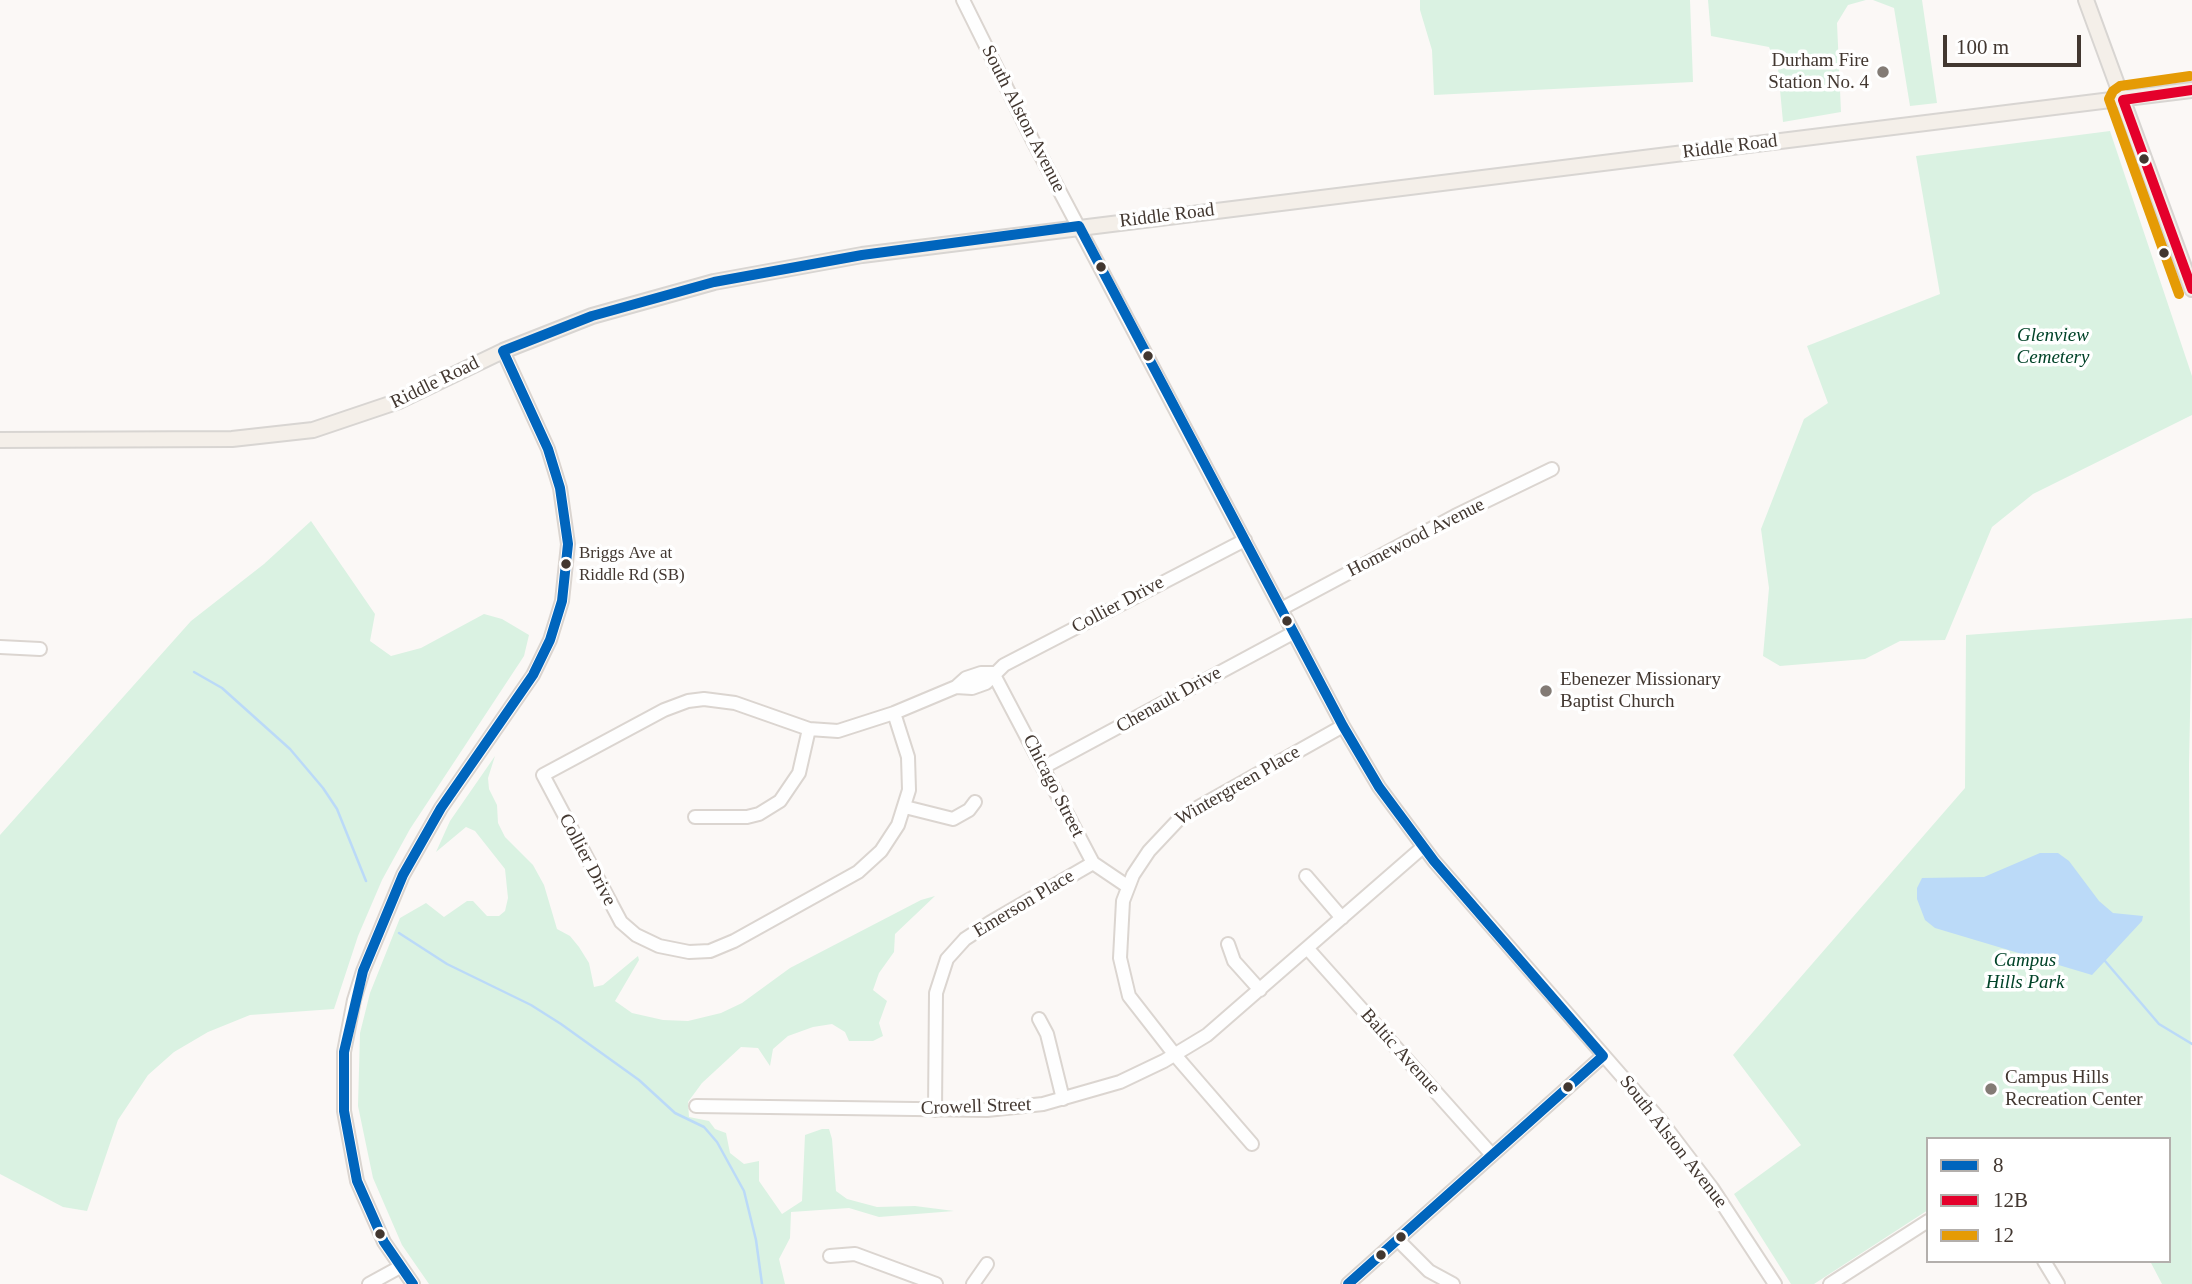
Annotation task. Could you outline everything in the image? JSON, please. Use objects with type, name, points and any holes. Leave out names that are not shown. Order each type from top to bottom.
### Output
[{"type":"main road","points":[[2086,0],[2192,289]]},
{"type":"main road","name":"Riddle Road","points":[[0,440],[232,439],[303,432],[346,421],[399,401],[503,351],[592,316],[714,282],[850,257],[1079,226],[2192,90]]},
{"type":"street","name":"South Alston Avenue","points":[[963,0],[1293,633],[1378,787],[1423,847],[1642,1098],[1699,1171],[1775,1284]]},
{"type":"street","points":[[413,1284],[384,1242],[363,1197],[347,1139],[343,1069],[354,1000],[389,905],[418,845],[542,658],[558,617],[567,572],[566,519],[557,475],[503,351]]},
{"type":"street","name":"Homewood Avenue","points":[[1281,609],[1455,516],[1552,470]]},
{"type":"street","name":"Collier Drive","points":[[894,713],[908,757],[905,807],[890,840],[858,872],[720,948],[689,952],[651,944],[621,922],[543,775],[664,710],[688,701],[712,699],[735,703],[808,729],[846,729],[894,713],[956,687],[966,678],[981,673],[993,673],[1245,540]]},
{"type":"street","name":"Chenault Drive","points":[[1044,767],[1293,633]]},
{"type":"street","points":[[0,647],[40,649]]},
{"type":"street","name":"Chicago Street","points":[[993,673],[1093,863],[1127,886]]},
{"type":"street","name":"Wintergreen Place","points":[[1252,1144],[1175,1055],[1129,996],[1120,958],[1123,901],[1127,886],[1149,851],[1181,817],[1343,726]]},
{"type":"street","points":[[695,817],[747,817],[780,801],[799,773],[808,729]]},
{"type":"street","points":[[905,807],[953,819],[969,810],[975,802]]},
{"type":"street","name":"Crowell Street","points":[[696,1106],[935,1110],[1013,1108],[1063,1100],[1120,1082],[1175,1055],[1207,1035],[1423,847]]},
{"type":"street","name":"Emerson Place","points":[[935,1110],[936,993],[947,959],[965,939],[990,922],[1093,863]]},
{"type":"street","points":[[1306,876],[1342,918]]},
{"type":"street","points":[[1228,944],[1234,961],[1260,990]]},
{"type":"street","name":"Baltic Avenue","points":[[1308,949],[1492,1155]]},
{"type":"street","points":[[1039,1019],[1047,1034],[1063,1100]]},
{"type":"street","points":[[1348,1284],[1603,1056]]},
{"type":"street","points":[[1830,1284],[1926,1222]]},
{"type":"street","points":[[1398,1240],[1429,1271],[1453,1284]]},
{"type":"street","points":[[830,1256],[855,1254],[936,1284]]},
{"type":"street","points":[[2045,1263],[2058,1284]]},
{"type":"street","points":[[973,1284],[987,1264]]},
{"type":"street","points":[[369,1284],[400,1267]]},
{"type":"green space","points":[[1420,0],[1690,0],[1693,82],[1434,95],[1432,50],[1420,10]]},
{"type":"green space","points":[[1708,0],[1866,0],[1848,5],[1837,23],[1841,112],[1783,122],[1778,68],[1769,47],[1711,36]]},
{"type":"green space","points":[[1873,0],[1922,0],[1937,103],[1910,106],[1894,8]]},
{"type":"green space","name":"Glenview Cemetery","points":[[2110,131],[2192,376],[2192,415],[2033,494],[1992,527],[1945,640],[1900,641],[1865,659],[1780,666],[1763,656],[1769,588],[1761,529],[1804,419],[1828,403],[1807,346],[1940,294],[1916,156]]},
{"type":"green space","points":[[311,521],[375,614],[370,641],[391,656],[421,648],[484,614],[502,619],[529,635],[524,656],[410,829],[382,880],[358,936],[334,1009],[250,1015],[208,1032],[174,1052],[148,1075],[118,1120],[87,1211],[63,1207],[0,1174],[0,835],[191,621],[264,564]]},
{"type":"green space","name":"Campus Hills Park","points":[[2192,618],[2189,764],[2192,1284],[2162,1284],[2151,1263],[2171,1263],[2171,1137],[1926,1137],[1926,1211],[1814,1284],[1791,1284],[1734,1194],[1801,1145],[1733,1055],[1965,788],[1966,635]]},
{"type":"green space","points":[[495,756],[488,778],[489,789],[497,805],[498,823],[505,837],[533,865],[544,885],[557,929],[570,936],[579,947],[589,963],[594,987],[603,985],[638,956],[639,960],[615,1001],[632,1013],[663,1020],[688,1021],[721,1013],[742,1003],[790,968],[921,900],[935,896],[895,934],[894,952],[879,973],[873,990],[887,1001],[879,1023],[883,1036],[873,1041],[849,1041],[845,1032],[832,1024],[813,1027],[788,1036],[773,1049],[770,1066],[758,1048],[741,1047],[702,1083],[688,1102],[689,1117],[709,1121],[715,1129],[726,1133],[730,1153],[744,1164],[759,1161],[759,1181],[782,1214],[802,1201],[805,1135],[822,1129],[829,1129],[832,1139],[836,1191],[847,1199],[877,1207],[915,1206],[954,1211],[879,1217],[849,1208],[791,1212],[790,1238],[779,1259],[785,1284],[429,1284],[402,1245],[373,1178],[358,1106],[360,1033],[370,993],[400,918],[426,903],[444,917],[467,901],[473,901],[487,916],[499,916],[505,911],[508,898],[505,869],[475,831],[466,827],[436,852],[450,821]]},
{"type":"water","points":[[2040,853],[2058,853],[2069,861],[2099,901],[2113,913],[2143,916],[2142,921],[2092,975],[1935,928],[1925,920],[1917,899],[1917,888],[1922,878],[1984,877]]},
{"type":"waterway","points":[[194,672],[222,688],[290,749],[323,788],[337,809],[366,881]]},
{"type":"waterway","points":[[399,933],[447,964],[531,1005],[561,1024],[639,1080],[675,1113],[704,1127],[717,1142],[744,1191],[756,1240],[762,1284]]},
{"type":"waterway","points":[[2105,961],[2159,1024],[2192,1044]]},
{"type":"transit line","name":"12","points":[[2179,294],[2109,99],[2113,91],[2120,86],[2190,76]]},
{"type":"transit line","name":"12B","points":[[2192,90],[2123,100],[2192,289]]},
{"type":"transit line","name":"8","points":[[413,1284],[384,1242],[357,1181],[344,1111],[344,1052],[363,971],[403,875],[441,808],[533,675],[550,640],[562,601],[568,544],[560,488],[548,449],[503,351],[592,316],[714,282],[862,255],[1079,226],[1343,726],[1379,787],[1434,861],[1603,1056],[1348,1284]]},
{"type":"place","name":"Durham Fire Station No. 4","points":[[1883,72]]},
{"type":"place","name":"Briggs Ave at Riddle Rd (SB)","points":[[566,564]]},
{"type":"place","name":"Ebenezer Missionary Baptist Church","points":[[1546,691]]},
{"type":"place","name":"Campus Hills Recreation Center","points":[[1991,1089]]}]
